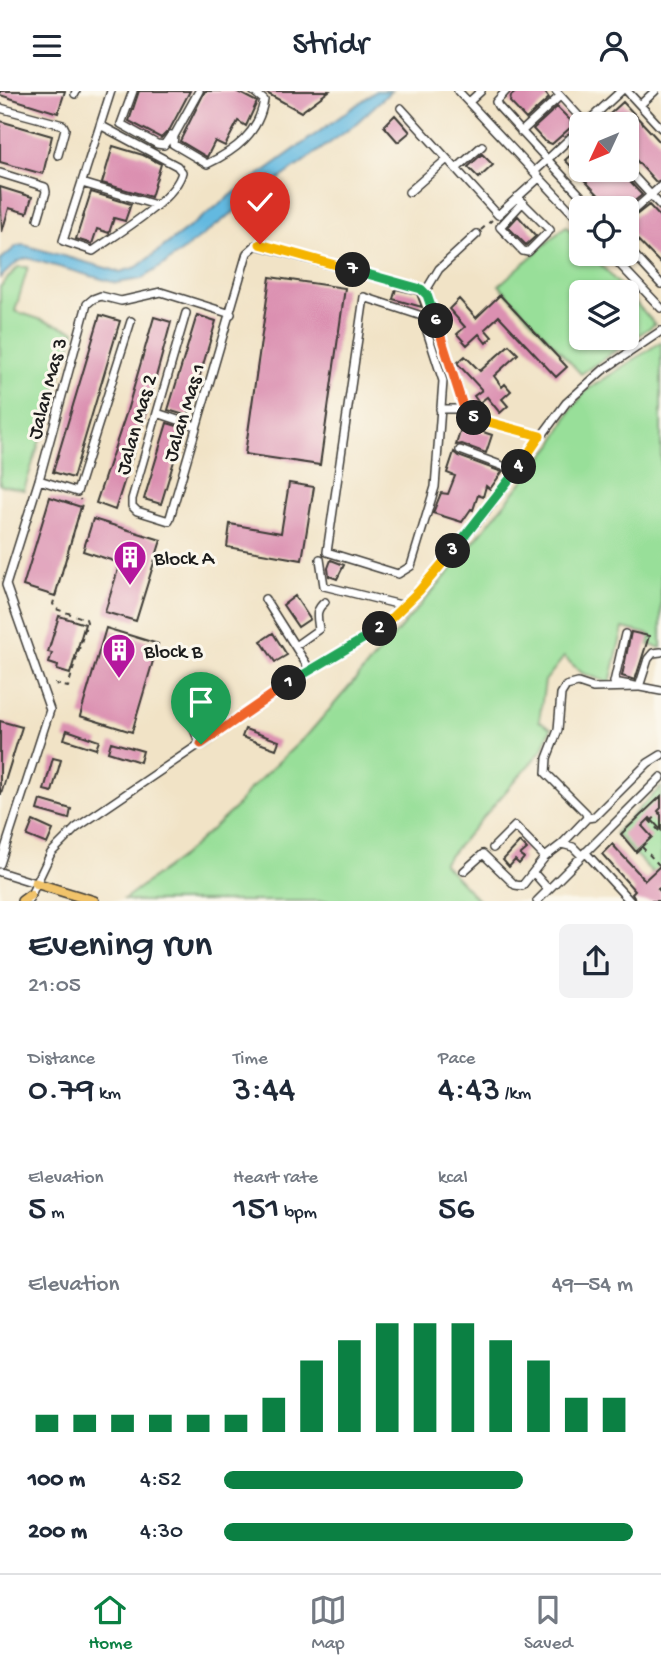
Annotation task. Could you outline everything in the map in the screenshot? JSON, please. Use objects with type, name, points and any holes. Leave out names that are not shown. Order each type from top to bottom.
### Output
[{"type":"main road","points":[[35,883],[94,901]]},
{"type":"street","points":[[100,125],[177,166],[182,172],[167,195],[156,205],[93,251],[63,241],[82,183],[100,125],[111,91]]},
{"type":"street","points":[[133,91],[121,124],[128,130],[164,145],[196,91]]},
{"type":"street","points":[[196,91],[173,144],[206,164],[233,149],[255,128],[264,100],[253,91]]},
{"type":"street","points":[[458,91],[569,209]]},
{"type":"street","points":[[469,102],[481,91]]},
{"type":"street","points":[[506,91],[496,102],[498,106],[581,196]]},
{"type":"street","points":[[599,112],[621,91]]},
{"type":"street","points":[[627,91],[661,128]]},
{"type":"street","points":[[640,105],[655,91]]},
{"type":"street","points":[[521,132],[558,94],[575,112]]},
{"type":"street","points":[[0,108],[63,125],[65,129],[58,155]]},
{"type":"street","points":[[401,108],[498,215],[520,200]]},
{"type":"street","points":[[520,200],[550,230],[528,252],[523,251],[500,227],[547,160],[569,139]]},
{"type":"street","points":[[456,169],[482,146]]},
{"type":"street","points":[[409,192],[447,159]]},
{"type":"street","points":[[0,173],[45,187],[38,219]]},
{"type":"street","points":[[639,182],[661,206]]},
{"type":"street","points":[[82,183],[156,205]]},
{"type":"street","points":[[639,206],[661,186]]},
{"type":"street","points":[[477,234],[439,269],[425,292],[468,415],[540,436]]},
{"type":"street","name":"Jalan Mas 1","points":[[169,521],[247,253],[257,244],[425,292]]},
{"type":"street","points":[[639,260],[661,284]]},
{"type":"street","points":[[622,266],[660,304]]},
{"type":"street","name":"Jalan Mas 3","points":[[0,864],[50,710],[6,585],[39,480],[87,304],[101,296],[121,301],[161,292],[231,314]]},
{"type":"street","points":[[364,297],[422,316],[443,381],[440,409],[435,487],[411,566],[398,574],[327,552],[364,297]]},
{"type":"street","name":"Jalan Mas 2","points":[[169,521],[137,511],[131,503],[186,313]]},
{"type":"street","points":[[39,480],[76,492],[131,321]]},
{"type":"street","points":[[27,899],[51,853],[66,836],[310,670],[376,632],[405,606],[479,520],[566,403],[588,381],[661,331]]},
{"type":"street","points":[[442,391],[459,395]]},
{"type":"street","points":[[440,409],[464,409]]},
{"type":"street","points":[[157,412],[196,426]]},
{"type":"street","points":[[460,450],[516,471]]},
{"type":"street","points":[[320,559],[324,586],[405,606]]},
{"type":"street","points":[[265,599],[310,670]]},
{"type":"street","points":[[295,646],[319,629],[316,614],[325,602]]},
{"type":"street","points":[[625,634],[614,681],[661,691]]},
{"type":"street","points":[[639,687],[648,659],[653,653],[661,652]]},
{"type":"street","points":[[196,676],[188,707],[191,726],[201,744]]},
{"type":"street","points":[[587,818],[586,813],[546,773],[547,758],[560,720],[561,694],[571,683],[593,688],[639,687]]},
{"type":"street","points":[[464,871],[483,854],[518,887],[522,886],[545,857],[587,818],[594,817],[648,763],[661,755]]},
{"type":"street","points":[[537,901],[661,777]]},
{"type":"street","points":[[493,848],[515,827],[545,857]]},
{"type":"street","points":[[562,844],[584,854],[630,901]]},
{"type":"street","points":[[0,872],[35,883]]},
{"type":"street","points":[[533,872],[548,889]]},
{"type":"path","points":[[477,234],[498,215]]},
{"type":"path","points":[[55,684],[68,687],[87,622],[86,619],[57,609],[53,604],[82,504],[76,492]]},
{"type":"path","points":[[661,812],[649,821],[661,834]]},
{"type":"path","points":[[642,847],[660,866]]},
{"type":"green space","points":[[566,226],[569,229],[569,266],[602,266],[615,280],[569,280],[569,350],[617,350],[581,374],[499,285]]},
{"type":"green space","points":[[18,267],[28,267],[15,311],[75,331],[24,490],[0,485],[0,287]]},
{"type":"green space","points":[[639,306],[655,324],[639,335]]},
{"type":"green space","points":[[661,342],[661,648],[649,645],[651,635],[623,628],[610,683],[582,673],[564,657],[545,681],[539,721],[551,728],[543,749],[443,863],[479,901],[124,899],[180,858],[234,809],[250,789],[309,733],[451,570],[553,444],[571,410],[587,390]]},
{"type":"green space","points":[[661,787],[661,882],[615,833]]},
{"type":"water","points":[[376,91],[391,91],[352,127],[141,279],[116,283],[27,258],[17,262],[0,278],[0,260],[17,246],[24,245],[120,272],[137,267],[242,187]]},
{"type":"building","points":[[0,91],[65,91],[58,113],[0,95]]},
{"type":"building","points":[[139,91],[190,91],[170,129],[161,138],[129,121]]},
{"type":"building","points":[[205,91],[236,91],[257,102],[246,126],[238,121],[225,146],[215,141],[207,157],[180,141]]},
{"type":"building","points":[[263,91],[329,91],[301,112]]},
{"type":"building","points":[[517,91],[544,91],[549,98],[526,119],[510,102],[511,96]]},
{"type":"building","points":[[623,102],[632,112],[612,112]]},
{"type":"building","points":[[557,107],[569,119],[569,129],[552,144],[544,141],[533,129]]},
{"type":"building","points":[[395,115],[410,132],[398,142],[384,126]]},
{"type":"building","points":[[639,119],[661,143],[661,180],[656,182],[639,163]]},
{"type":"building","points":[[0,121],[52,136],[43,174],[0,162]]},
{"type":"building","points":[[113,146],[143,155],[161,164],[151,197],[102,183]]},
{"type":"building","points":[[482,154],[493,165],[479,178],[468,167]]},
{"type":"building","points":[[586,182],[630,182],[642,195],[639,197],[600,196]]},
{"type":"building","points":[[0,187],[32,197],[27,213],[9,208],[2,232]]},
{"type":"building","points":[[91,192],[131,204],[125,221],[114,218],[109,233],[97,229],[92,244],[76,239]]},
{"type":"building","points":[[649,205],[661,218],[661,264],[639,241],[639,213]]},
{"type":"building","points":[[518,216],[536,236],[526,245],[508,227]]},
{"type":"building","points":[[270,277],[345,288],[320,465],[245,454]]},
{"type":"building","points":[[396,289],[417,294],[422,307],[393,299]]},
{"type":"building","points":[[500,295],[567,367],[556,377],[499,316],[485,329],[492,337],[486,343],[479,334],[467,345],[457,334],[465,327],[449,309],[459,299],[476,318]]},
{"type":"building","points":[[100,315],[120,321],[73,478],[53,472]]},
{"type":"building","points":[[197,315],[216,321],[188,416],[168,410]]},
{"type":"building","points":[[154,317],[171,322],[145,417],[115,510],[96,503],[127,411]]},
{"type":"building","points":[[509,345],[518,354],[494,376],[502,387],[505,384],[511,391],[502,399],[508,406],[500,413],[487,397],[479,403],[474,396],[482,390],[457,363],[465,356],[480,371]]},
{"type":"building","points":[[167,423],[184,428],[161,504],[144,499]]},
{"type":"building","points":[[462,425],[492,435],[486,453],[462,444],[456,445]]},
{"type":"building","points":[[454,452],[458,456],[502,472],[490,489],[486,486],[483,497],[478,495],[473,510],[471,509],[462,522],[433,513],[441,493],[448,494],[455,476],[447,473]]},
{"type":"building","points":[[289,483],[314,487],[302,560],[227,547],[230,524],[281,533]]},
{"type":"building","points":[[50,497],[81,507],[55,596],[23,586]]},
{"type":"building","name":"Block A","points":[[93,519],[161,540],[136,621],[105,612],[120,563],[83,551]]},
{"type":"building","points":[[331,560],[344,565],[337,579],[329,576]]},
{"type":"building","points":[[295,596],[310,619],[298,627],[283,605]]},
{"type":"building","points":[[59,616],[85,624],[70,674],[57,670],[58,666],[49,663],[52,653],[48,652]]},
{"type":"building","name":"Block B","points":[[106,628],[158,644],[132,732],[80,716]]},
{"type":"building","points":[[631,632],[649,636],[635,680],[622,676]]},
{"type":"building","points":[[273,633],[287,655],[275,662],[261,641]]},
{"type":"building","points":[[0,721],[22,727],[1,794],[0,794]]},
{"type":"building","points":[[245,729],[279,741],[276,749],[242,737]]},
{"type":"building","points":[[67,730],[99,741],[96,749],[64,739]]},
{"type":"building","points":[[111,742],[143,751],[140,762],[108,752]]},
{"type":"building","points":[[53,758],[61,760],[52,792],[44,790]]},
{"type":"building","points":[[661,796],[661,808],[658,811],[661,815],[661,830],[650,818],[642,826],[652,837],[636,852],[621,834]]},
{"type":"building","points":[[40,800],[71,809],[69,819],[37,810]]},
{"type":"building","points":[[33,821],[53,830],[47,844],[27,836]]},
{"type":"building","points":[[520,842],[527,849],[520,855],[524,858],[519,864],[515,860],[509,867],[503,860]]},
{"type":"building","points":[[612,844],[645,880],[661,865],[661,887],[658,889],[661,892],[661,901],[636,901],[632,894],[635,891],[602,854]]},
{"type":"place","name":"Block A","points":[[130,587]]},
{"type":"place","name":"Block B","points":[[119,680]]},
{"type":"route","points":[[201,744],[293,680],[361,642],[390,621],[479,520],[540,436],[466,414],[429,299],[421,289],[260,244]]}]
